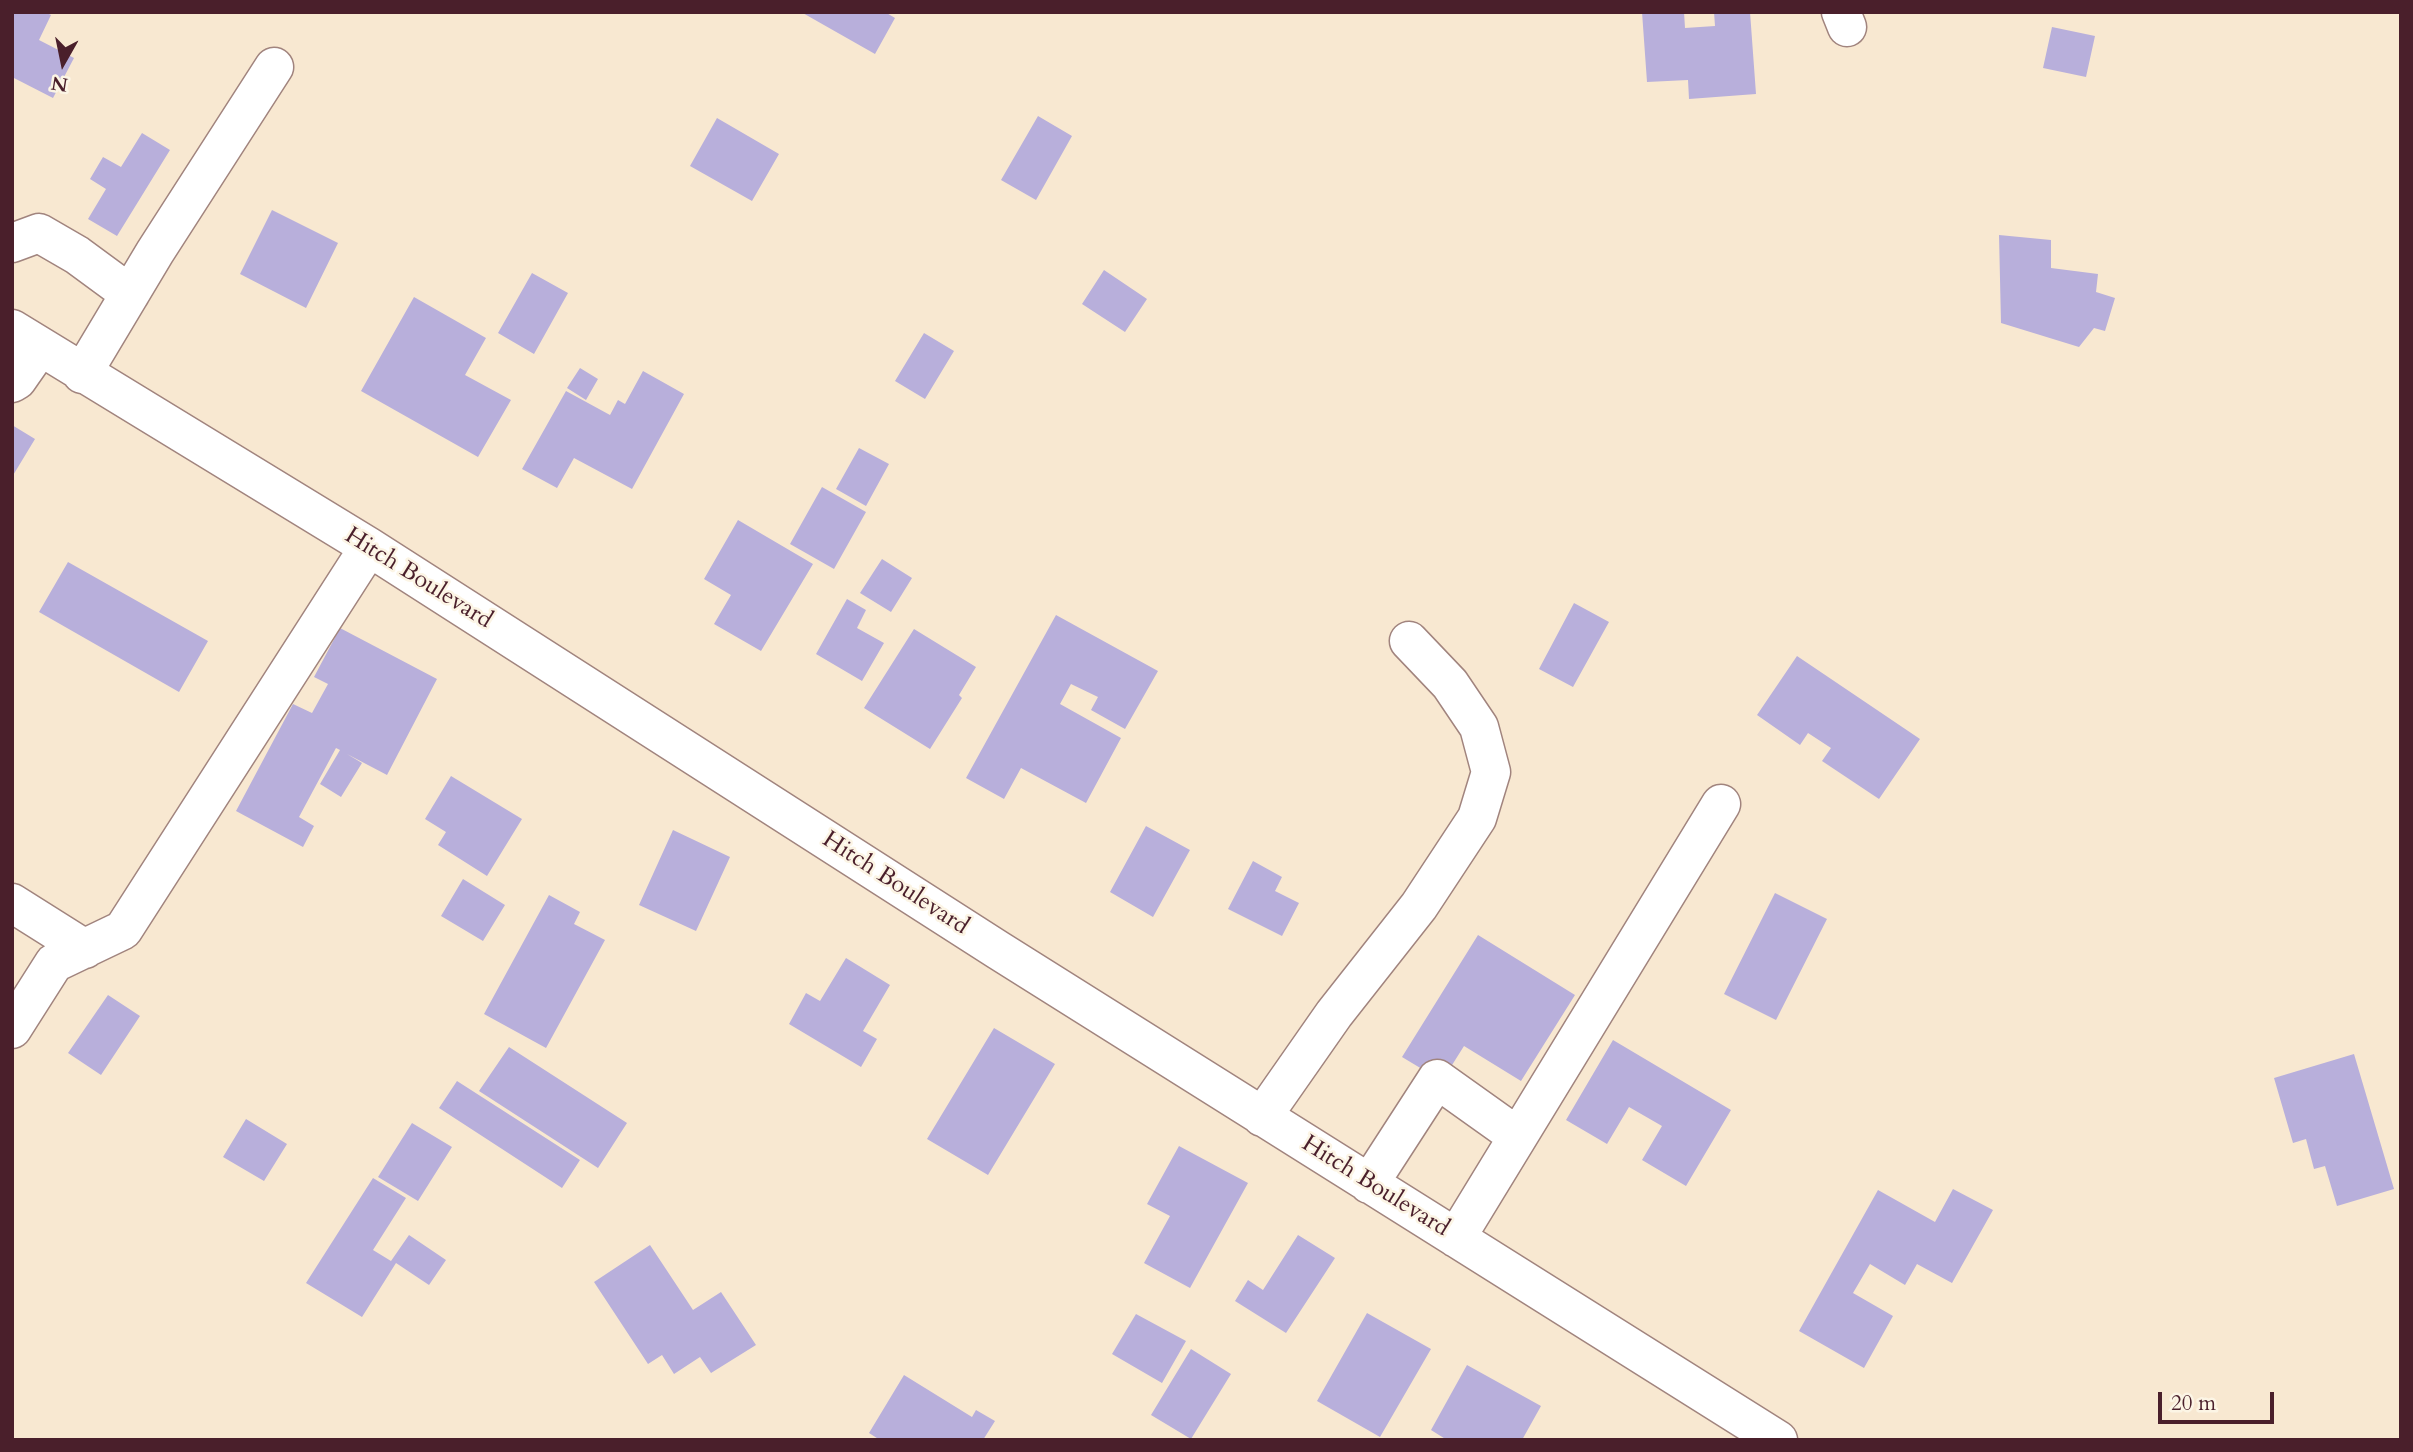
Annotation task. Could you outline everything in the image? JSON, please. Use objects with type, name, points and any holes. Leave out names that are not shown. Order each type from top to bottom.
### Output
[{"type":"street","points":[[82,374],[274,67]]},
{"type":"street","points":[[12,243],[39,233],[77,255],[131,294]]},
{"type":"street","points":[[12,383],[17,380],[26,338]]},
{"type":"street","name":"Hitch Boulevard","points":[[26,338],[369,547],[1369,1184],[1778,1440]]},
{"type":"street","points":[[12,1028],[54,963],[123,930],[369,547]]},
{"type":"street","points":[[1262,1116],[1334,1014],[1419,906],[1477,818],[1492,772],[1479,727],[1450,684],[1409,641]]},
{"type":"street","points":[[1456,1238],[1721,804]]},
{"type":"street","points":[[12,903],[85,949]]},
{"type":"street","points":[[1369,1184],[1437,1079],[1517,1136]]},
{"type":"building","points":[[12,12],[45,12],[51,15],[39,40],[74,58],[53,98],[12,77]]},
{"type":"building","points":[[801,12],[885,12],[895,18],[875,54]]},
{"type":"building","points":[[1642,12],[1684,12],[1685,28],[1715,26],[1714,12],[1750,12],[1756,94],[1689,99],[1688,80],[1647,82]]},
{"type":"building","points":[[2052,27],[2095,36],[2086,77],[2043,68]]},
{"type":"building","points":[[1038,116],[1072,136],[1036,200],[1001,180]]},
{"type":"building","points":[[717,118],[779,154],[752,201],[690,166]]},
{"type":"building","points":[[142,133],[170,150],[117,236],[88,219],[106,189],[90,179],[103,157],[121,167]]},
{"type":"building","points":[[272,210],[338,243],[306,308],[240,274]]},
{"type":"building","points":[[1999,235],[2051,240],[2051,268],[2098,274],[2096,292],[2115,298],[2105,331],[2094,328],[2079,347],[2001,323]]},
{"type":"building","points":[[1104,270],[1147,299],[1125,332],[1082,304]]},
{"type":"building","points":[[532,273],[568,293],[534,354],[498,333]]},
{"type":"building","points":[[414,297],[486,338],[465,375],[511,400],[478,457],[361,391]]},
{"type":"building","points":[[924,333],[954,351],[925,399],[895,381]]},
{"type":"building","points":[[580,368],[598,379],[586,400],[567,388]]},
{"type":"building","points":[[643,371],[684,394],[632,489],[574,458],[557,488],[522,469],[566,391],[610,415],[618,400],[625,404]]},
{"type":"building","points":[[12,425],[35,439],[12,477]]},
{"type":"building","points":[[859,448],[889,464],[866,506],[836,489]]},
{"type":"building","points":[[822,487],[866,512],[834,569],[790,544]]},
{"type":"building","points":[[738,520],[813,564],[761,651],[714,624],[731,595],[704,579]]},
{"type":"building","points":[[882,559],[912,578],[891,612],[860,593]]},
{"type":"building","points":[[68,562],[208,641],[179,692],[39,612]]},
{"type":"building","points":[[847,599],[866,610],[857,628],[884,643],[862,681],[816,654]]},
{"type":"building","points":[[1574,603],[1609,622],[1573,687],[1539,669]]},
{"type":"building","points":[[1056,615],[1158,671],[1125,729],[1091,710],[1098,697],[1071,684],[1060,704],[1121,738],[1086,803],[1021,768],[1004,799],[966,778]]},
{"type":"building","points":[[340,628],[437,679],[387,775],[347,754],[362,763],[341,797],[320,784],[340,750],[336,748],[299,817],[314,826],[303,847],[236,811],[293,704],[312,713],[328,684],[314,677]]},
{"type":"building","points":[[914,629],[976,667],[959,695],[962,698],[930,749],[864,708]]},
{"type":"building","points":[[1797,656],[1920,739],[1879,799],[1822,761],[1831,748],[1808,733],[1800,745],[1757,715]]},
{"type":"building","points":[[451,776],[522,819],[487,876],[438,845],[446,832],[425,819]]},
{"type":"building","points":[[1146,826],[1190,850],[1153,917],[1110,892]]},
{"type":"building","points":[[673,830],[730,857],[696,931],[639,905]]},
{"type":"building","points":[[1253,861],[1282,877],[1275,891],[1299,903],[1282,936],[1228,909]]},
{"type":"building","points":[[463,879],[505,905],[483,941],[441,916]]},
{"type":"building","points":[[1775,893],[1827,919],[1776,1020],[1724,994]]},
{"type":"building","points":[[549,895],[580,912],[574,924],[605,940],[546,1048],[484,1014]]},
{"type":"building","points":[[1478,935],[1575,995],[1521,1081],[1464,1046],[1442,1081],[1402,1057]]},
{"type":"building","points":[[846,958],[890,985],[863,1031],[877,1039],[861,1067],[789,1024],[806,993],[820,1001]]},
{"type":"building","points":[[108,995],[140,1016],[101,1075],[68,1053]]},
{"type":"building","points":[[994,1028],[1055,1064],[988,1175],[927,1139]]},
{"type":"building","points":[[1613,1040],[1731,1110],[1686,1186],[1642,1160],[1662,1126],[1629,1107],[1607,1144],[1566,1120]]},
{"type":"building","points":[[509,1047],[627,1123],[598,1168],[479,1091]]},
{"type":"building","points":[[2354,1054],[2394,1189],[2337,1206],[2325,1166],[2314,1169],[2306,1139],[2293,1143],[2274,1078]]},
{"type":"building","points":[[457,1081],[580,1160],[562,1188],[439,1108]]},
{"type":"building","points":[[246,1119],[287,1144],[264,1181],[223,1157]]},
{"type":"building","points":[[412,1123],[452,1147],[418,1201],[378,1177]]},
{"type":"building","points":[[1179,1146],[1248,1183],[1190,1288],[1144,1263],[1170,1216],[1147,1204]]},
{"type":"building","points":[[373,1178],[406,1198],[373,1250],[391,1261],[409,1235],[446,1260],[429,1285],[396,1263],[362,1317],[306,1283]]},
{"type":"building","points":[[1953,1189],[1993,1210],[1952,1283],[1917,1264],[1905,1285],[1870,1264],[1853,1293],[1893,1316],[1864,1368],[1799,1331],[1878,1190],[1935,1222]]},
{"type":"building","points":[[1298,1235],[1335,1258],[1286,1333],[1235,1301],[1248,1280],[1263,1290]]},
{"type":"building","points":[[650,1245],[693,1310],[721,1292],[756,1345],[711,1373],[700,1357],[674,1374],[662,1355],[648,1364],[594,1282]]},
{"type":"building","points":[[1367,1313],[1431,1349],[1380,1437],[1317,1401]]},
{"type":"building","points":[[1136,1314],[1186,1341],[1162,1383],[1112,1354]]},
{"type":"building","points":[[1191,1349],[1231,1374],[1191,1439],[1151,1415]]},
{"type":"building","points":[[1467,1365],[1541,1406],[1522,1440],[1447,1440],[1431,1430]]},
{"type":"building","points":[[904,1375],[972,1417],[976,1410],[995,1421],[983,1440],[880,1440],[869,1433]]}]
